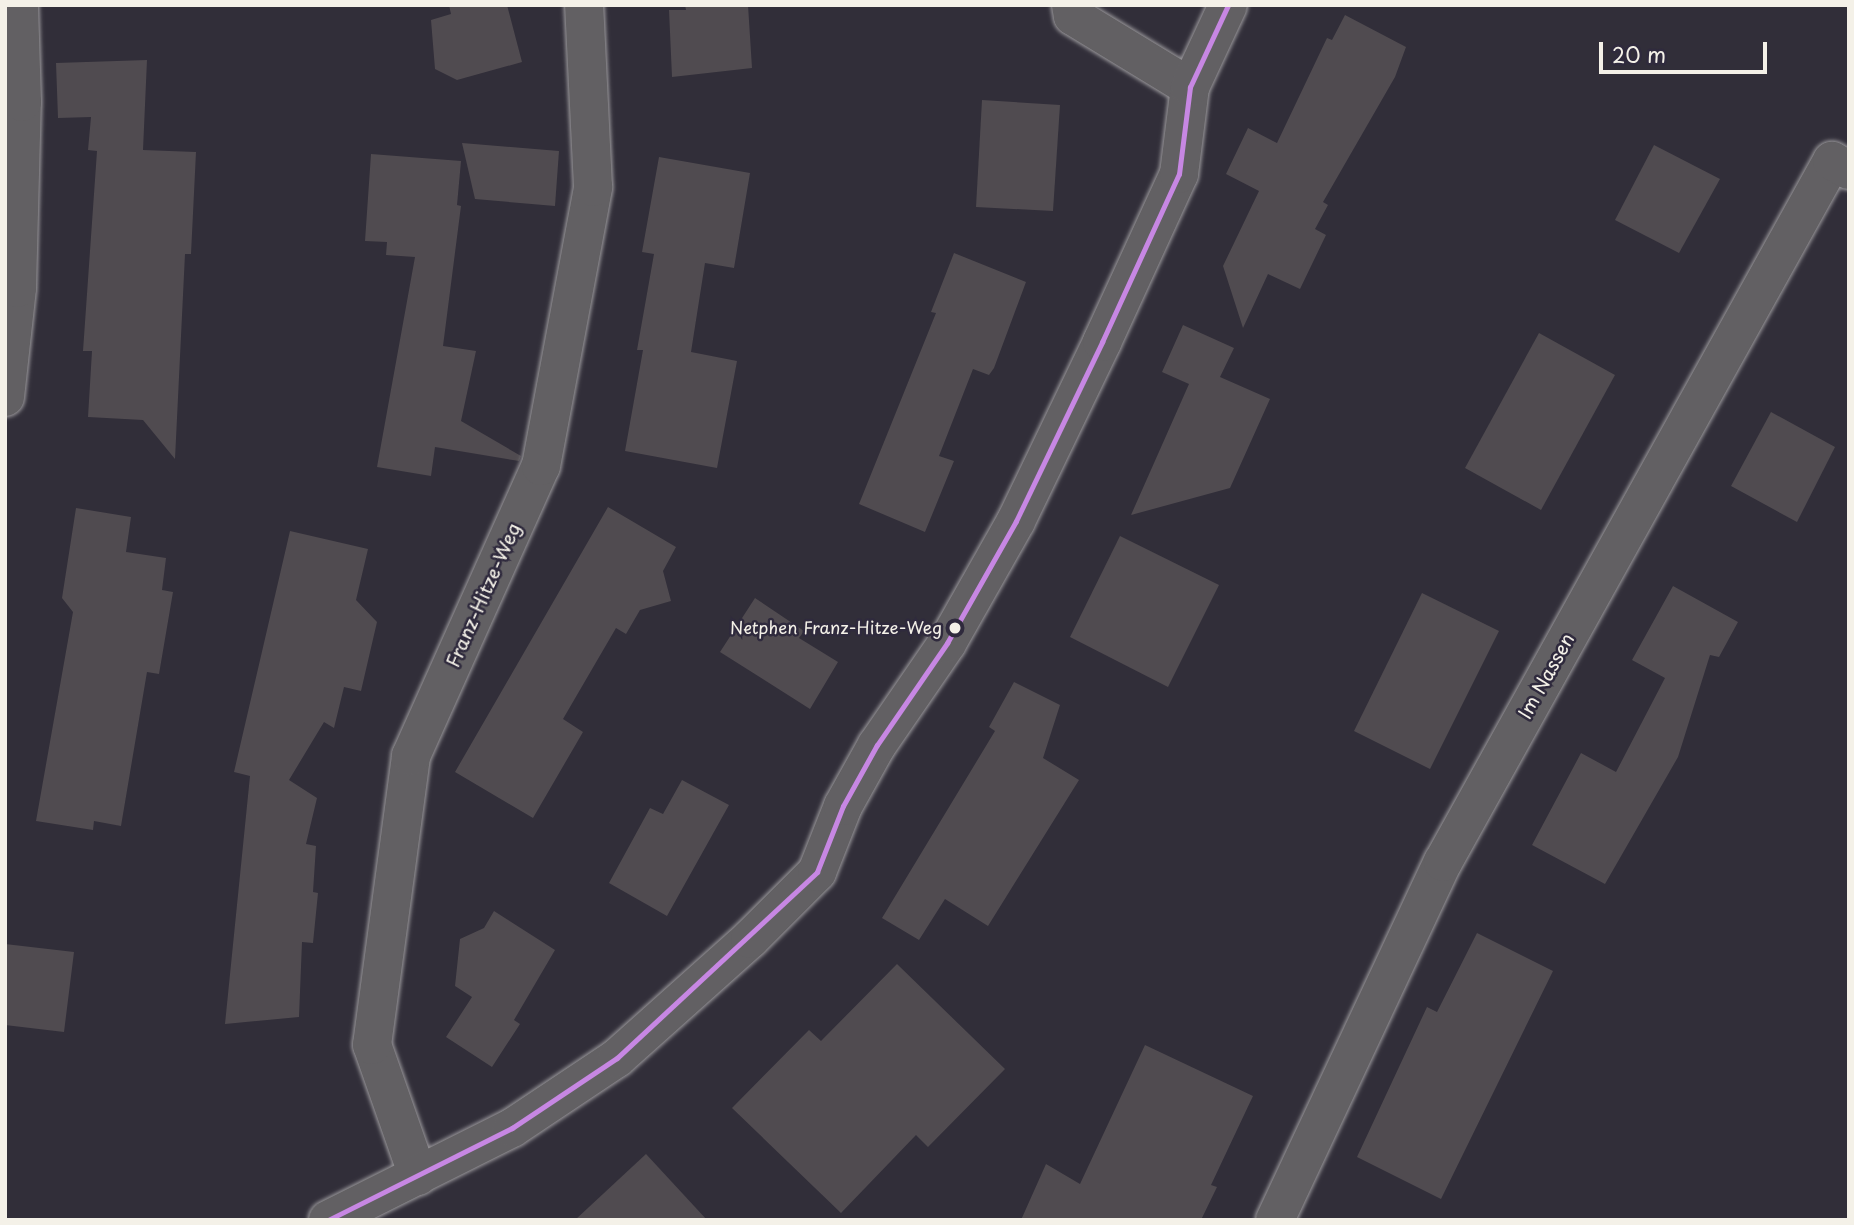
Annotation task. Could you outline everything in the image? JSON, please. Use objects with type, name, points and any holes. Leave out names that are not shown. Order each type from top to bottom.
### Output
[{"type":"street","points":[[5,397],[17,288],[22,102],[19,5]]},
{"type":"street","name":"Franz-Hitze-Weg","points":[[418,1175],[372,1045],[411,756],[541,466],[593,187],[584,5]]},
{"type":"street","points":[[1071,5],[1073,16],[1191,87]]},
{"type":"street","points":[[328,1220],[512,1128],[617,1058],[750,939],[817,872],[843,806],[877,745],[947,643],[1016,521],[1091,366],[1179,174],[1191,87],[1228,5]]},
{"type":"street","name":"Im Nassen","points":[[1275,1220],[1443,862],[1832,162],[1849,170]]},
{"type":"building","points":[[449,5],[507,5],[522,62],[457,80],[435,69],[431,20],[451,14]]},
{"type":"building","points":[[685,5],[748,5],[752,68],[672,77],[669,10],[686,10]]},
{"type":"building","points":[[1345,15],[1406,47],[1395,77],[1323,202],[1328,205],[1315,229],[1326,235],[1300,289],[1268,274],[1243,328],[1223,266],[1259,191],[1226,174],[1248,128],[1277,143],[1327,38],[1332,40]]},
{"type":"building","points":[[147,60],[143,150],[196,152],[191,254],[185,254],[175,459],[143,420],[88,417],[92,351],[83,351],[97,151],[88,150],[91,117],[58,118],[56,63]]},
{"type":"building","points":[[982,100],[1060,105],[1053,211],[976,207]]},
{"type":"building","points":[[462,143],[559,151],[555,206],[475,199]]},
{"type":"building","points":[[1654,145],[1720,179],[1679,253],[1615,220]]},
{"type":"building","points":[[371,154],[461,161],[457,205],[461,206],[443,346],[476,351],[461,421],[521,456],[519,461],[435,447],[431,476],[377,467],[415,257],[386,255],[387,242],[365,241]]},
{"type":"building","points":[[659,157],[750,173],[734,268],[705,263],[691,352],[737,361],[717,468],[625,451],[643,350],[637,350],[654,254],[642,252]]},
{"type":"building","points":[[954,253],[1026,282],[994,368],[989,375],[973,369],[939,456],[954,461],[925,532],[859,504],[936,313],[931,312]]},
{"type":"building","points":[[1183,325],[1234,348],[1220,377],[1270,399],[1230,488],[1131,515],[1189,384],[1162,372]]},
{"type":"building","points":[[1539,333],[1615,375],[1541,510],[1465,468]]},
{"type":"building","points":[[1771,412],[1835,447],[1797,522],[1731,486]]},
{"type":"building","points":[[608,507],[676,547],[663,571],[671,601],[640,610],[626,634],[616,628],[563,719],[583,732],[533,818],[455,772]]},
{"type":"building","points":[[76,508],[131,517],[126,552],[166,558],[162,590],[173,592],[159,674],[147,672],[121,826],[94,821],[93,830],[36,821],[73,612],[62,598]]},
{"type":"building","points":[[290,531],[368,549],[356,600],[377,622],[361,691],[344,687],[334,728],[324,722],[289,780],[317,798],[306,844],[316,846],[313,892],[318,893],[313,943],[302,942],[299,1017],[225,1024],[250,776],[234,772]]},
{"type":"building","points":[[1120,536],[1219,585],[1168,687],[1070,637]]},
{"type":"building","points":[[1673,586],[1738,622],[1719,657],[1710,655],[1678,757],[1605,884],[1532,845],[1581,753],[1616,772],[1665,678],[1632,660]]},
{"type":"building","points":[[1422,593],[1499,631],[1430,769],[1354,731]]},
{"type":"building","points":[[755,598],[804,631],[799,638],[838,662],[810,709],[720,652]]},
{"type":"building","points":[[1014,682],[1060,705],[1043,758],[1079,780],[988,926],[945,899],[919,940],[882,918],[995,731],[989,727]]},
{"type":"building","points":[[682,780],[729,805],[667,916],[609,883],[650,808],[663,814]]},
{"type":"building","points":[[494,911],[555,950],[514,1020],[520,1024],[492,1067],[446,1037],[472,997],[455,986],[460,939],[484,928]]},
{"type":"building","points":[[1477,933],[1553,971],[1441,1199],[1357,1157],[1427,1007],[1437,1012]]},
{"type":"building","points":[[5,944],[74,952],[64,1032],[5,1025]]},
{"type":"building","points":[[897,964],[1005,1069],[928,1147],[916,1135],[841,1213],[732,1108],[809,1030],[821,1041]]},
{"type":"building","points":[[1145,1045],[1253,1096],[1211,1185],[1217,1187],[1201,1220],[1021,1220],[1046,1164],[1080,1184]]},
{"type":"building","points":[[646,1154],[707,1220],[575,1220]]},
{"type":"transit line","points":[[328,1220],[512,1128],[617,1058],[817,872],[843,806],[877,745],[947,643],[1016,521],[1102,342],[1179,174],[1190,87],[1228,5]]},
{"type":"place","name":"Netphen Franz-Hitze-Weg","points":[[955,628]]}]
